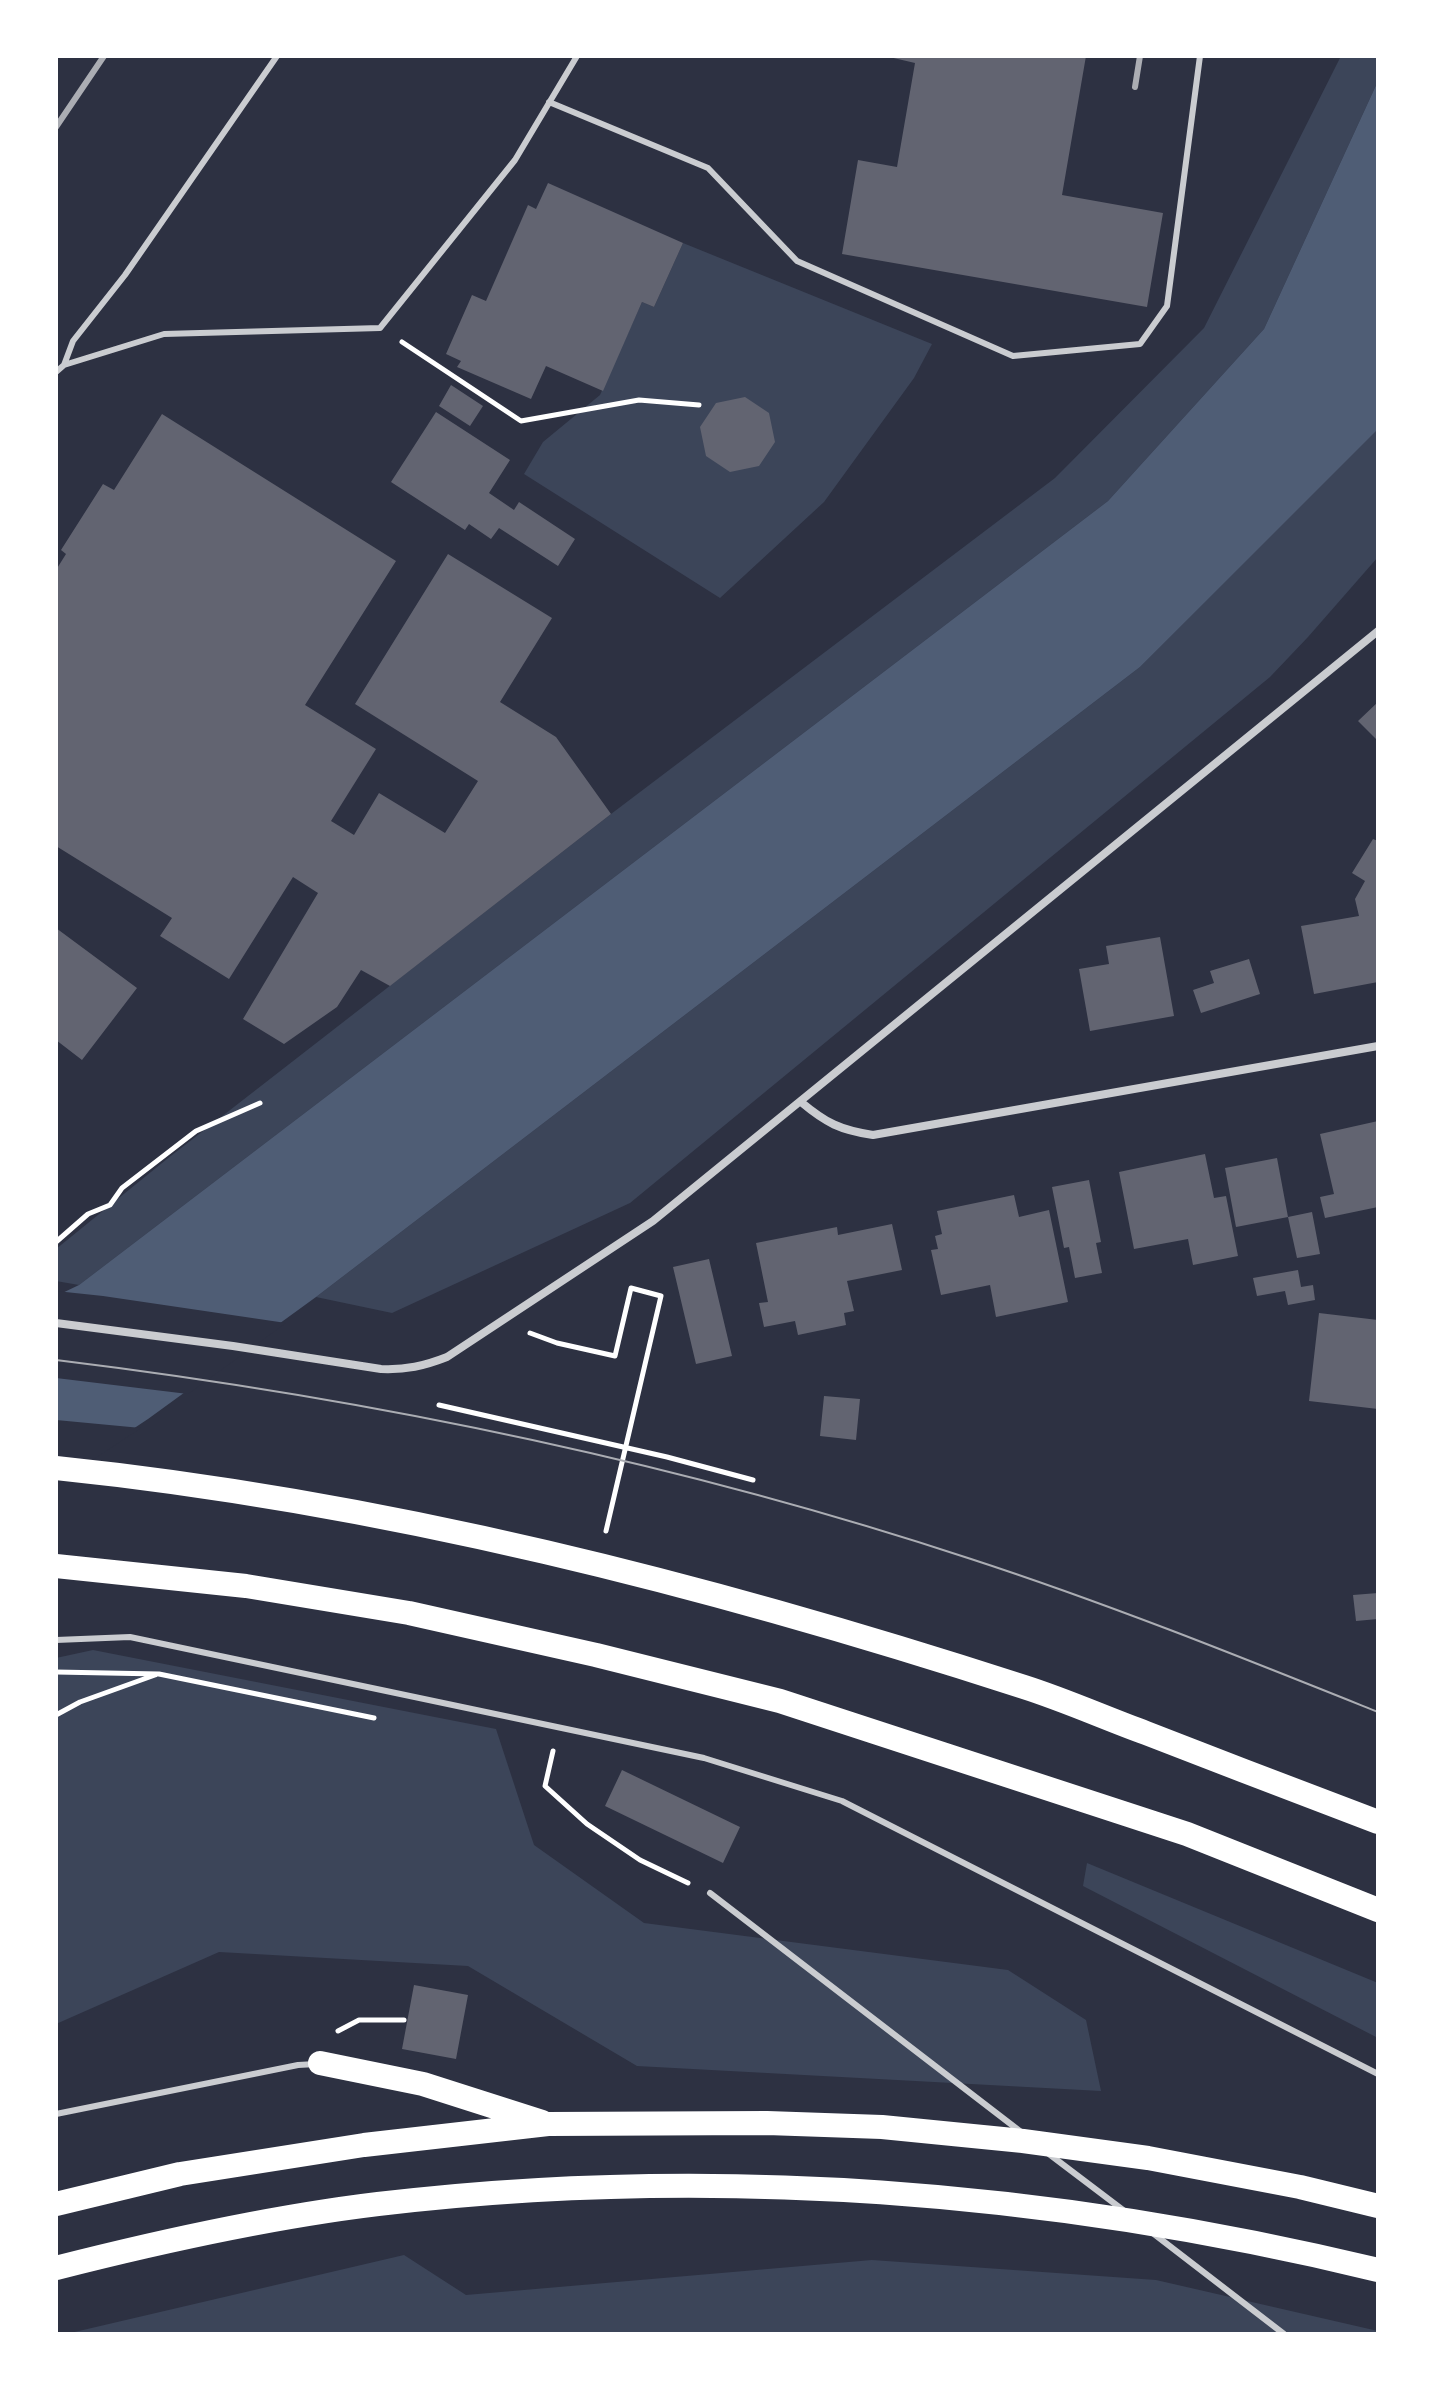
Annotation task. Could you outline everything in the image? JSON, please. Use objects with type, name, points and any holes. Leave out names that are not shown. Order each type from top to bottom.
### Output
[{"type":"highway","points":[[56,1468],[146,1477],[370,1513],[725,1597],[1027,1687],[1378,1822]]},
{"type":"highway","points":[[56,1566],[246,1586],[409,1613],[780,1701],[1187,1834],[1378,1910]]},
{"type":"highway","points":[[320,2063],[423,2084],[548,2124]]},
{"type":"highway","points":[[56,2204],[180,2174],[364,2145],[548,2124],[767,2123],[882,2127],[1023,2141],[1163,2161],[1300,2187],[1378,2206]]},
{"type":"highway","points":[[56,2268],[140,2246],[377,2204],[467,2195],[640,2185],[921,2194],[1029,2205],[1282,2247],[1378,2270]]},
{"type":"street","points":[[56,1323],[381,1369],[405,1370],[447,1357],[653,1221],[1378,631]]},
{"type":"street","points":[[801,1102],[822,1120],[844,1130],[873,1135],[1378,1046]]},
{"type":"lane","points":[[64,365],[73,341],[125,275],[277,56]]},
{"type":"lane","points":[[56,372],[64,365],[164,334],[380,328],[515,160],[577,56]]},
{"type":"lane","points":[[549,102],[708,168],[797,261],[1013,356],[1140,344],[1167,306],[1200,56]]},
{"type":"lane","points":[[56,1640],[130,1637],[704,1758],[842,1801],[1378,2074]]},
{"type":"lane","points":[[710,1893],[1284,2334]]},
{"type":"lane","points":[[56,2114],[320,2063]]},
{"type":"path","points":[[380,328],[521,421],[639,400],[699,405]]},
{"type":"path","points":[[56,1242],[88,1214],[110,1205],[122,1188],[196,1131],[260,1103]]},
{"type":"path","points":[[498,1322],[557,1343],[615,1356],[631,1288],[661,1296],[646,1364]]},
{"type":"path","points":[[439,1405],[753,1480]]},
{"type":"path","points":[[56,1672],[159,1674],[386,1721]]},
{"type":"path","points":[[56,1715],[80,1702],[159,1674]]},
{"type":"path","points":[[552,1755],[545,1786],[587,1824],[640,1860],[710,1893]]},
{"type":"path","points":[[320,2063],[336,2033],[345,2025],[359,2020],[404,2020]]},
{"type":"shaded area","points":[[1341,56],[1378,56],[1378,81],[1264,329],[1108,501],[79,1285],[56,1281],[56,1249],[167,1159],[611,814],[1055,478],[1204,328]]},
{"type":"shaded area","points":[[1378,81],[1376,431],[1140,667],[316,1297],[148,1419],[56,1480],[56,1296],[79,1285],[1108,501],[1264,329]]},
{"type":"shaded area","points":[[683,243],[932,344],[914,378],[824,502],[720,598],[524,474],[543,442],[600,395],[642,302],[654,307]]},
{"type":"shaded area","points":[[1378,427],[1378,557],[1270,677],[630,1203],[392,1313],[316,1297],[1140,667]]},
{"type":"shaded area","points":[[93,1650],[496,1729],[534,1845],[644,1923],[1008,1970],[1086,2020],[1101,2091],[637,2066],[468,1966],[219,1952],[56,2024],[56,1658]]},
{"type":"shaded area","points":[[1087,1863],[1378,1983],[1378,2038],[1083,1886]]},
{"type":"shaded area","points":[[404,2255],[466,2295],[872,2260],[1156,2280],[1378,2331],[1378,2334],[66,2334]]},
{"type":"pier","points":[[56,1291],[286,1323],[188,1394],[56,1378]]},
{"type":"pier","points":[[56,1420],[141,1428],[56,1484]]},
{"type":"building","points":[[885,56],[1086,56],[1062,195],[1163,213],[1147,307],[842,254],[858,160],[897,167],[915,63]]},
{"type":"building","points":[[548,183],[683,243],[654,307],[642,302],[603,391],[546,366],[531,399],[457,367],[461,361],[446,354],[472,295],[486,301],[528,205],[536,209]]},
{"type":"building","points":[[451,385],[483,406],[470,426],[439,406]]},
{"type":"building","points":[[745,397],[769,413],[775,442],[759,466],[730,472],[706,456],[700,427],[716,403]]},
{"type":"building","points":[[436,412],[510,460],[489,493],[514,510],[519,502],[575,539],[558,566],[499,528],[491,539],[469,524],[465,530],[391,482]]},
{"type":"building","points":[[162,414],[396,561],[305,705],[376,749],[331,821],[354,835],[379,793],[445,833],[478,781],[355,704],[448,554],[552,618],[500,702],[556,737],[611,814],[390,986],[361,970],[337,1007],[284,1044],[243,1019],[318,893],[293,877],[229,979],[160,936],[172,918],[56,846],[56,570],[66,554],[61,550],[103,484],[114,490]]},
{"type":"building","points":[[1378,702],[1378,741],[1358,721]]},
{"type":"building","points":[[1373,839],[1378,841],[1378,982],[1314,994],[1301,926],[1359,916],[1355,899],[1365,881],[1352,873]]},
{"type":"building","points":[[56,928],[137,988],[82,1060],[56,1040]]},
{"type":"building","points":[[1160,937],[1174,1016],[1090,1031],[1079,969],[1109,964],[1106,946]]},
{"type":"building","points":[[1249,959],[1260,994],[1201,1013],[1193,990],[1214,983],[1210,971]]},
{"type":"building","points":[[1378,1121],[1378,1207],[1325,1218],[1320,1197],[1334,1194],[1320,1134]]},
{"type":"building","points":[[1205,1154],[1214,1198],[1226,1196],[1238,1256],[1193,1265],[1188,1239],[1134,1249],[1119,1172]]},
{"type":"building","points":[[1277,1158],[1288,1217],[1236,1227],[1225,1168]]},
{"type":"building","points":[[1089,1180],[1101,1242],[1096,1243],[1102,1273],[1075,1278],[1069,1247],[1064,1248],[1052,1187]]},
{"type":"building","points":[[1014,1195],[1019,1217],[1049,1210],[1068,1302],[996,1317],[990,1285],[941,1295],[931,1250],[938,1249],[935,1236],[942,1234],[937,1211]]},
{"type":"building","points":[[1312,1212],[1320,1254],[1297,1258],[1288,1217]]},
{"type":"building","points":[[892,1224],[902,1270],[847,1281],[854,1311],[844,1313],[846,1325],[798,1335],[795,1321],[764,1327],[759,1303],[768,1302],[756,1243],[837,1227],[838,1235]]},
{"type":"building","points":[[709,1259],[732,1356],[696,1364],[673,1267]]},
{"type":"building","points":[[1298,1270],[1301,1287],[1313,1285],[1315,1300],[1288,1305],[1285,1291],[1257,1296],[1253,1278]]},
{"type":"building","points":[[1319,1313],[1378,1320],[1378,1409],[1309,1401]]},
{"type":"building","points":[[824,1396],[860,1399],[856,1440],[820,1436]]},
{"type":"building","points":[[1378,1593],[1378,1619],[1356,1621],[1353,1595]]},
{"type":"building","points":[[622,1770],[740,1827],[723,1863],[605,1806]]},
{"type":"building","points":[[414,1985],[468,1995],[456,2059],[402,2049]]},
{"type":"tram line","points":[[56,1360],[172,1375],[404,1414],[519,1437],[746,1492],[1023,1576],[1176,1632],[1378,1712]]},
{"type":"railway","points":[[56,127],[104,56]]},
{"type":"railway","points":[[1135,87],[1140,56]]}]
